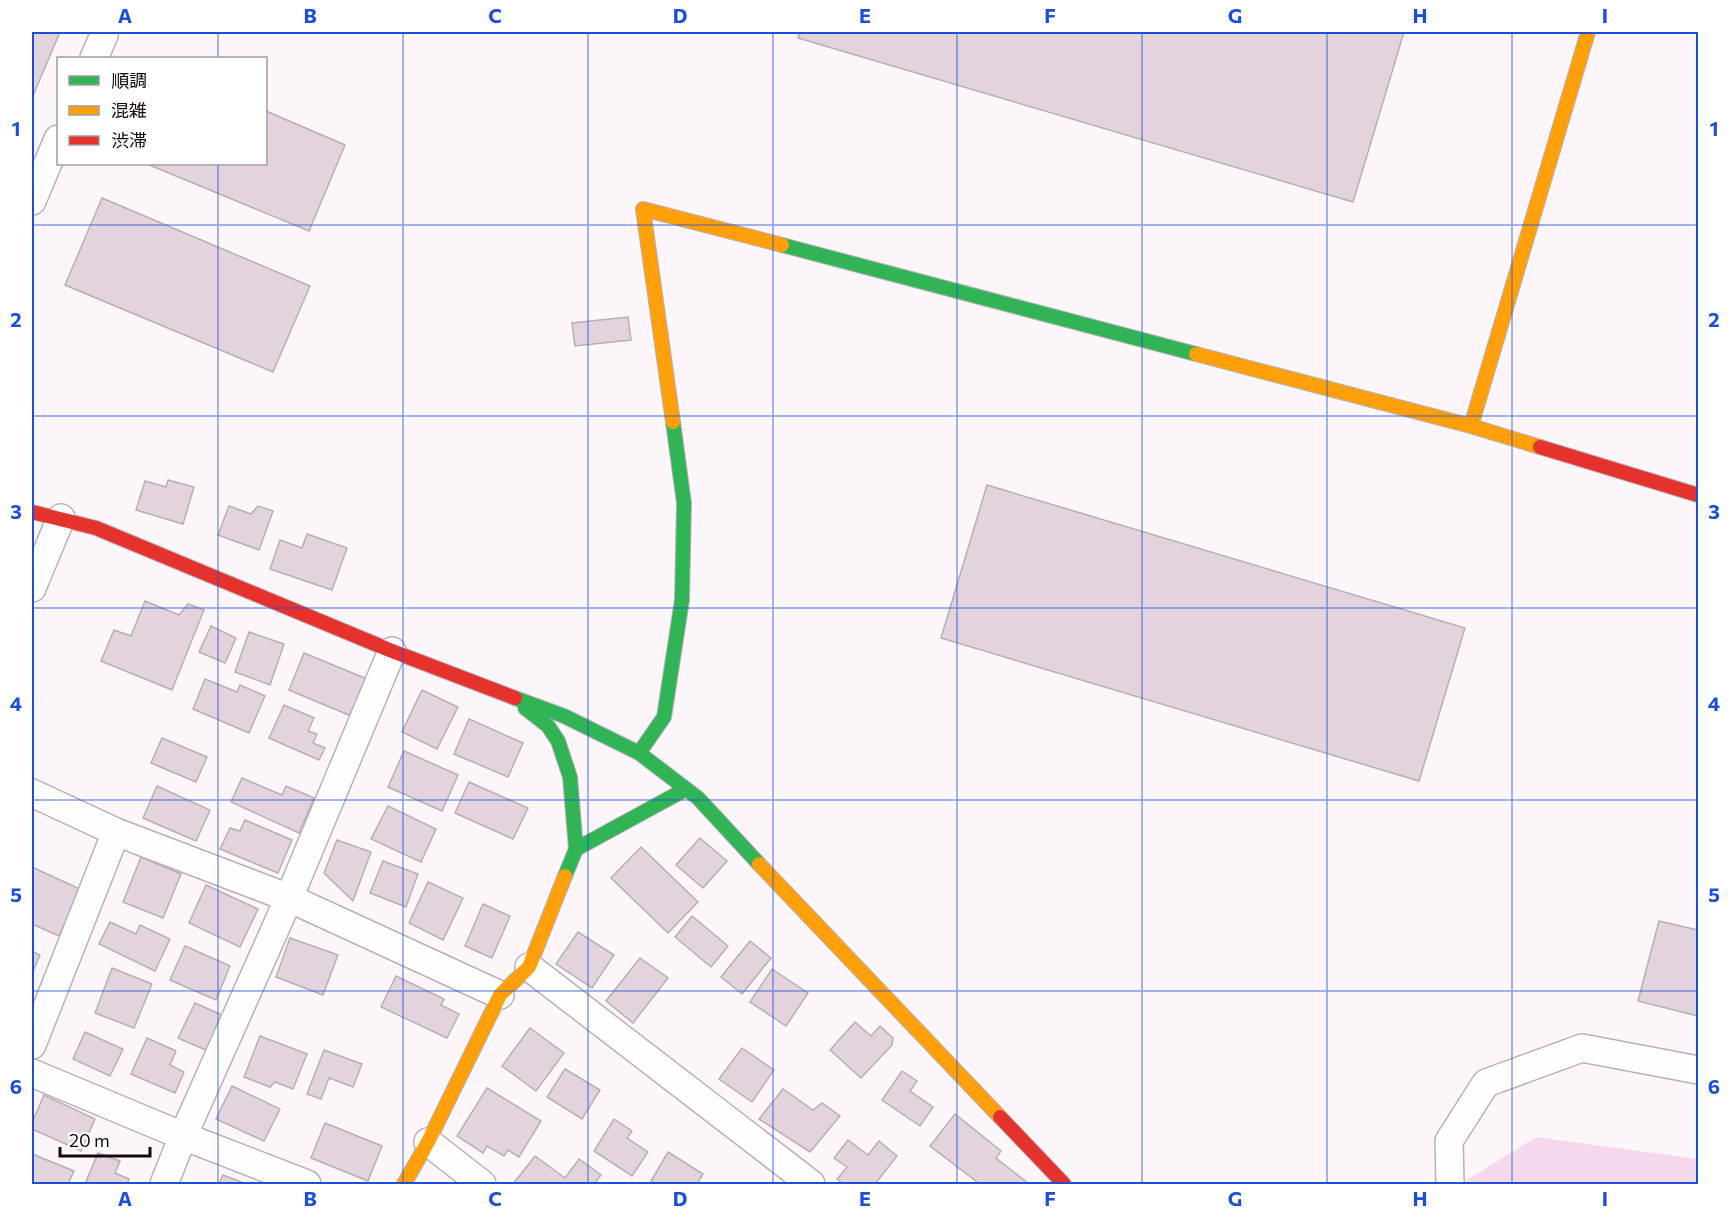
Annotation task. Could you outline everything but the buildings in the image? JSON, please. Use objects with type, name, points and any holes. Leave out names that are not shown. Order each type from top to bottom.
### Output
[{"type":"street","points":[[1471,426],[1588,32]]},
{"type":"street","points":[[32,201],[57,141]]},
{"type":"street","points":[[639,753],[664,717],[682,600],[684,503],[643,209],[1471,426],[1698,495]]},
{"type":"street","points":[[32,513],[96,528],[392,651],[564,716],[639,753],[698,798],[1064,1185]]},
{"type":"street","points":[[32,588],[61,518]]},
{"type":"street","points":[[164,1185],[183,1136],[289,898],[392,651]]},
{"type":"street","points":[[404,1185],[428,1142],[500,995],[529,967],[576,849],[570,777],[558,741],[548,726],[505,693]]},
{"type":"street","points":[[576,849],[686,789]]},
{"type":"street","points":[[32,793],[116,832],[289,898],[500,995]]},
{"type":"street","points":[[32,1045],[116,832]]},
{"type":"street","points":[[529,967],[811,1185]]},
{"type":"street","points":[[1450,1185],[1449,1141],[1486,1083],[1582,1048],[1698,1070]]},
{"type":"street","points":[[32,1073],[307,1185]]},
{"type":"street","points":[[428,1142],[483,1185]]},
{"type":"shaded area","points":[[1536,1137],[1698,1159],[1698,1184],[1461,1184]]},
{"type":"traffic: fast","points":[[782,245],[1196,354]]},
{"type":"traffic: fast","points":[[639,753],[664,717],[682,600],[684,503],[673,422]]},
{"type":"traffic: fast","points":[[515,698],[564,716],[639,753],[698,798],[759,864]]},
{"type":"traffic: fast","points":[[525,708],[548,726],[558,741],[570,777],[576,849],[565,876]]},
{"type":"traffic: fast","points":[[576,849],[686,789]]},
{"type":"traffic: slow","points":[[1471,426],[1588,32]]},
{"type":"traffic: slow","points":[[673,422],[643,209],[782,245]]},
{"type":"traffic: slow","points":[[1196,354],[1471,426],[1540,447]]},
{"type":"traffic: slow","points":[[759,864],[1000,1117]]},
{"type":"traffic: slow","points":[[404,1184],[428,1142],[500,995],[529,967],[565,876]]},
{"type":"traffic: jam","points":[[1540,447],[1698,495]]},
{"type":"traffic: jam","points":[[32,512],[96,528],[392,651],[515,698]]},
{"type":"traffic: jam","points":[[1000,1117],[1064,1184]]}]
